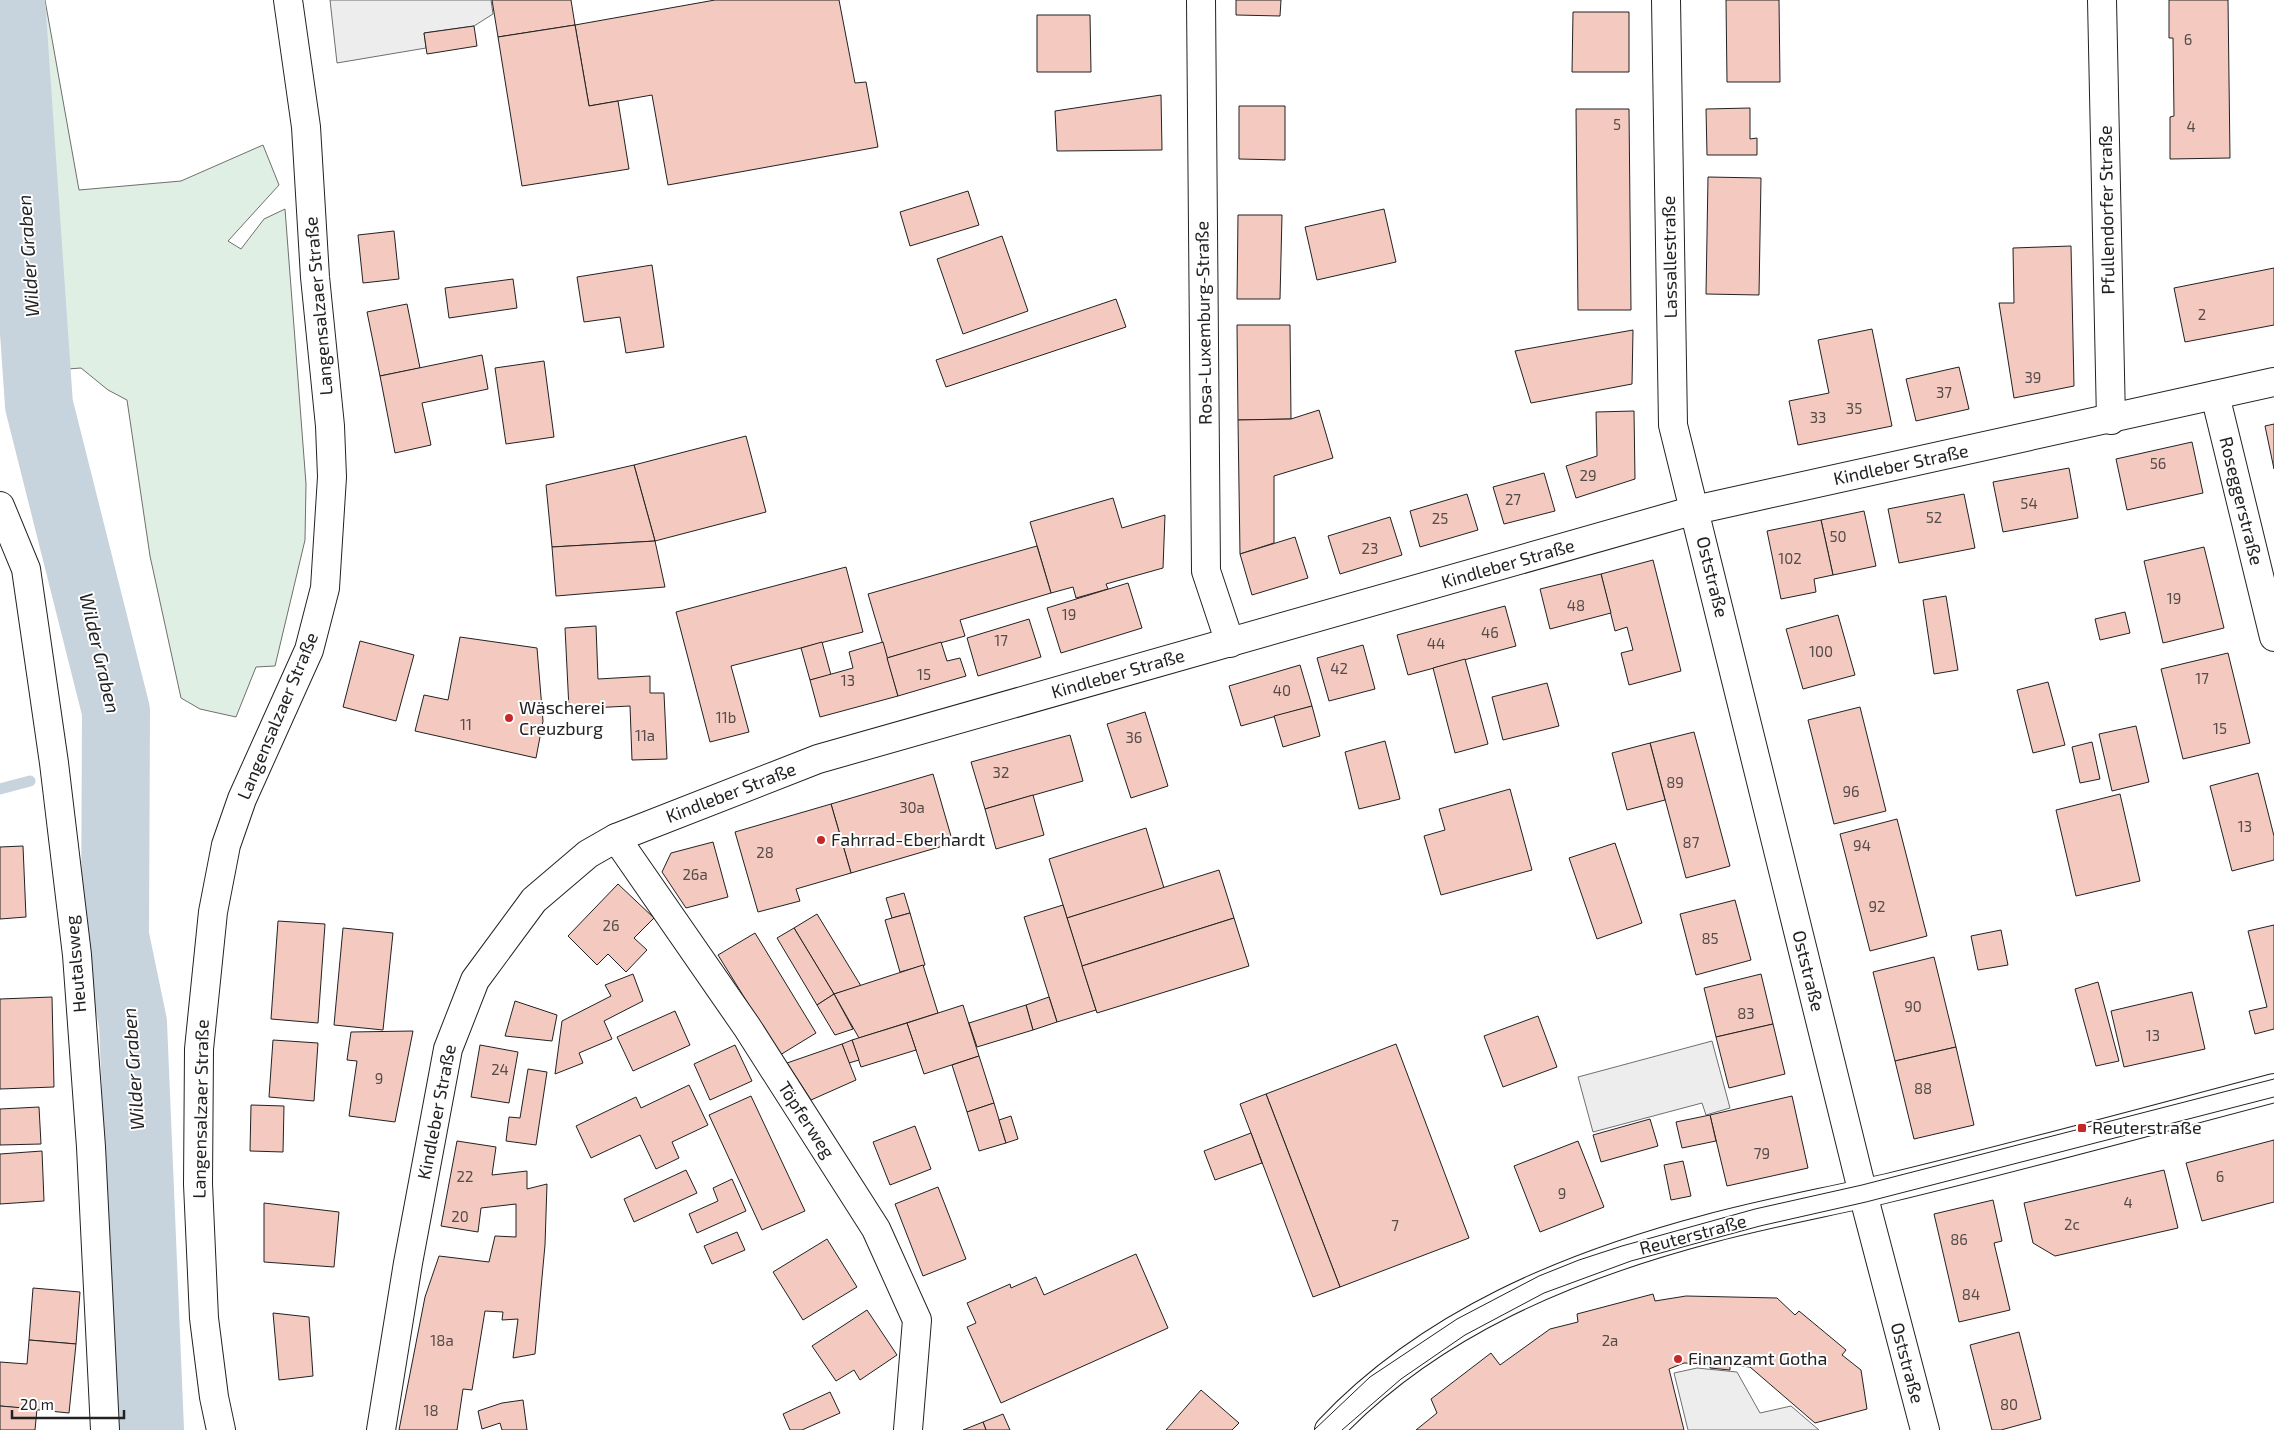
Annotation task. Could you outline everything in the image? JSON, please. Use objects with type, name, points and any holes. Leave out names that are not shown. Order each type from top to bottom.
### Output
[{"type":"street","name":"Langensalzaer Straße","points":[[221,1430],[214,1397],[204,1318],[198,1184],[199,1049],[213,912],[226,845],[242,799],[309,650],[325,588],[332,477],[330,426],[315,277],[306,127],[288,0]]},
{"type":"street","name":"Rosa-Luxemburg-Straße","points":[[1201,0],[1206,571],[1230,643]]},
{"type":"street","name":"Lassallestraße","points":[[1666,0],[1673,425],[1695,510]]},
{"type":"street","name":"Pfullendorfer Straße","points":[[2102,0],[2111,420]]},
{"type":"street","name":"Kindleber Straße","points":[[381,1430],[408,1263],[448,1049],[475,980],[534,900],[588,854],[616,838],[818,759],[1695,510],[2111,420],[2274,382]]},
{"type":"street","name":"Roseggerstraße","points":[[2215,395],[2274,637]]},
{"type":"street","name":"Heutalsweg","points":[[0,506],[26,569],[54,763],[77,955],[91,1147],[105,1430]]},
{"type":"street","name":"Oststraße","points":[[1695,510],[1864,1194],[1925,1430]]},
{"type":"street","name":"Töpferweg","points":[[616,838],[747,1028],[876,1229],[917,1320],[908,1430]]},
{"type":"street","name":"Reuterstraße","points":[[1329,1430],[1374,1387],[1461,1325],[1541,1285],[1625,1253],[1710,1229],[1864,1194],[2274,1088]]},
{"type":"green space","points":[[0,0],[45,0],[79,190],[181,181],[263,145],[279,185],[228,241],[241,249],[264,219],[285,209],[306,484],[305,540],[275,666],[256,667],[236,717],[200,709],[181,698],[150,556],[127,400],[108,390],[81,368],[13,373],[0,219]]},
{"type":"shaded area","points":[[330,0],[491,0],[493,14],[474,26],[424,33],[426,48],[337,63]]},
{"type":"shaded area","points":[[1712,1041],[1730,1108],[1706,1115],[1702,1103],[1593,1132],[1578,1077]]},
{"type":"shaded area","points":[[1697,1368],[1737,1372],[1760,1413],[1791,1406],[1819,1430],[1688,1430],[1674,1373]]},
{"type":"building","points":[[492,0],[571,0],[575,25],[498,37]]},
{"type":"building","points":[[715,0],[839,0],[855,83],[866,82],[878,147],[668,185],[652,95],[589,106],[575,25]]},
{"type":"building","points":[[1236,0],[1281,0],[1280,16],[1236,15]]},
{"type":"building","points":[[1726,0],[1779,0],[1780,82],[1727,82]]},
{"type":"building","points":[[2169,0],[2228,0],[2230,158],[2170,159],[2170,117],[2174,116],[2173,38],[2169,38]]},
{"type":"building","points":[[1573,12],[1629,12],[1629,72],[1572,72]]},
{"type":"building","points":[[1037,15],[1090,15],[1091,72],[1037,72]]},
{"type":"building","points":[[575,25],[589,106],[618,101],[629,169],[522,186],[498,37]]},
{"type":"building","points":[[474,26],[477,46],[427,54],[424,33]]},
{"type":"building","points":[[1161,95],[1162,150],[1057,151],[1055,111]]},
{"type":"building","points":[[1239,106],[1285,106],[1285,160],[1239,159]]},
{"type":"building","points":[[1750,108],[1750,139],[1757,138],[1757,155],[1707,155],[1706,109]]},
{"type":"building","points":[[1576,109],[1629,109],[1631,310],[1578,310]]},
{"type":"building","points":[[1708,177],[1761,178],[1759,295],[1706,294]]},
{"type":"building","points":[[968,191],[979,225],[910,246],[900,212]]},
{"type":"building","points":[[1384,209],[1396,262],[1317,280],[1305,227]]},
{"type":"building","points":[[1238,215],[1282,215],[1280,299],[1237,299]]},
{"type":"building","points":[[394,231],[399,279],[363,283],[358,235]]},
{"type":"building","points":[[1002,236],[1028,311],[963,334],[937,259]]},
{"type":"building","points":[[2071,246],[2074,386],[2014,398],[1999,303],[2014,303],[2013,248]]},
{"type":"building","points":[[652,265],[664,347],[626,353],[620,317],[584,322],[577,277]]},
{"type":"building","points":[[2274,268],[2274,325],[2185,342],[2174,288]]},
{"type":"building","points":[[513,279],[517,308],[449,318],[445,288]]},
{"type":"building","points":[[1116,299],[1126,327],[946,387],[936,360]]},
{"type":"building","points":[[407,304],[420,368],[380,376],[367,312]]},
{"type":"building","points":[[1237,325],[1290,325],[1291,419],[1238,420]]},
{"type":"building","points":[[1872,329],[1892,426],[1798,445],[1789,401],[1829,393],[1818,340]]},
{"type":"building","points":[[1633,330],[1632,384],[1531,403],[1515,351]]},
{"type":"building","points":[[482,355],[488,389],[422,403],[431,445],[395,453],[380,376]]},
{"type":"building","points":[[544,361],[554,437],[506,444],[495,368]]},
{"type":"building","points":[[1959,367],[1969,409],[1916,421],[1906,379]]},
{"type":"building","points":[[1319,410],[1333,458],[1274,476],[1274,543],[1240,554],[1238,420],[1291,419]]},
{"type":"building","points":[[1634,411],[1635,479],[1576,498],[1566,466],[1597,456],[1596,412]]},
{"type":"building","points":[[2274,424],[2274,469],[2265,426]]},
{"type":"building","points":[[746,436],[766,512],[655,541],[634,465]]},
{"type":"building","points":[[2192,442],[2203,493],[2127,510],[2116,459]]},
{"type":"building","points":[[634,465],[655,541],[552,547],[546,485]]},
{"type":"building","points":[[2069,468],[2078,518],[2003,532],[1993,482]]},
{"type":"building","points":[[1544,473],[1555,511],[1504,524],[1493,487]]},
{"type":"building","points":[[1467,494],[1478,530],[1420,547],[1410,511]]},
{"type":"building","points":[[1964,494],[1975,548],[1899,563],[1888,509]]},
{"type":"building","points":[[1113,498],[1122,528],[1165,515],[1163,568],[1106,584],[1108,589],[1076,598],[1073,587],[1051,593],[1030,522]]},
{"type":"building","points":[[1864,511],[1876,566],[1833,575],[1821,520]]},
{"type":"building","points":[[1390,517],[1402,555],[1340,574],[1328,536]]},
{"type":"building","points":[[1821,520],[1833,575],[1814,579],[1816,592],[1781,599],[1767,531]]},
{"type":"building","points":[[1295,537],[1308,578],[1252,595],[1240,554]]},
{"type":"building","points":[[655,541],[665,587],[556,596],[552,547]]},
{"type":"building","points":[[1037,546],[1051,593],[960,620],[965,636],[887,658],[868,594]]},
{"type":"building","points":[[2204,547],[2224,628],[2163,643],[2144,561]]},
{"type":"building","points":[[1653,560],[1681,671],[1629,685],[1621,653],[1633,650],[1627,627],[1615,631],[1601,574]]},
{"type":"building","points":[[846,567],[863,632],[731,666],[749,732],[710,742],[676,612]]},
{"type":"building","points":[[1601,574],[1611,613],[1550,629],[1540,589]]},
{"type":"building","points":[[1128,583],[1142,628],[1061,653],[1047,608]]},
{"type":"building","points":[[1946,596],[1958,670],[1934,674],[1923,600]]},
{"type":"building","points":[[1505,606],[1516,646],[1408,675],[1397,635]]},
{"type":"building","points":[[2125,612],[2130,633],[2100,640],[2095,619]]},
{"type":"building","points":[[1838,615],[1855,675],[1803,689],[1786,629]]},
{"type":"building","points":[[1029,619],[1041,657],[978,676],[967,638]]},
{"type":"building","points":[[596,626],[598,679],[650,676],[650,693],[664,693],[667,759],[632,760],[630,706],[569,709],[565,628]]},
{"type":"building","points":[[460,637],[537,648],[543,721],[536,758],[415,731],[424,695],[448,700]]},
{"type":"building","points":[[360,641],[414,655],[396,721],[343,707]]},
{"type":"building","points":[[822,642],[831,675],[810,680],[801,648]]},
{"type":"building","points":[[883,642],[898,696],[820,717],[810,680],[853,668],[849,652]]},
{"type":"building","points":[[941,642],[947,661],[960,658],[966,676],[898,696],[887,658]]},
{"type":"building","points":[[1363,645],[1375,689],[1329,701],[1317,658]]},
{"type":"building","points":[[2228,653],[2250,743],[2183,759],[2161,669]]},
{"type":"building","points":[[1465,659],[1488,744],[1455,753],[1433,668]]},
{"type":"building","points":[[1300,665],[1312,706],[1241,726],[1229,686]]},
{"type":"building","points":[[2048,682],[2065,745],[2033,753],[2017,690]]},
{"type":"building","points":[[1547,683],[1559,726],[1503,740],[1492,697]]},
{"type":"building","points":[[1312,706],[1320,736],[1283,747],[1274,716]]},
{"type":"building","points":[[1860,707],[1886,811],[1834,824],[1808,720]]},
{"type":"building","points":[[1145,712],[1168,786],[1131,798],[1107,724]]},
{"type":"building","points":[[2136,726],[2149,782],[2112,791],[2099,734]]},
{"type":"building","points":[[1694,732],[1730,866],[1686,878],[1650,743]]},
{"type":"building","points":[[1070,735],[1083,781],[985,809],[971,762]]},
{"type":"building","points":[[1385,741],[1400,799],[1359,809],[1345,752]]},
{"type":"building","points":[[2092,742],[2100,779],[2080,783],[2072,747]]},
{"type":"building","points":[[1650,743],[1665,800],[1627,810],[1612,753]]},
{"type":"building","points":[[2258,773],[2274,836],[2274,860],[2232,871],[2210,786]]},
{"type":"building","points":[[933,774],[953,843],[851,873],[831,804]]},
{"type":"building","points":[[1510,789],[1532,870],[1441,895],[1424,836],[1445,830],[1439,809]]},
{"type":"building","points":[[2120,794],[2140,881],[2076,896],[2056,810]]},
{"type":"building","points":[[1033,795],[1044,835],[996,849],[985,809]]},
{"type":"building","points":[[831,804],[851,873],[796,889],[800,901],[758,912],[735,832]]},
{"type":"building","points":[[1897,819],[1927,936],[1870,951],[1840,834]]},
{"type":"building","points":[[1146,828],[1164,888],[1067,918],[1049,859]]},
{"type":"building","points":[[713,842],[728,897],[686,908],[662,872],[671,853]]},
{"type":"building","points":[[1615,843],[1642,923],[1597,939],[1569,858]]},
{"type":"building","points":[[23,846],[26,917],[0,919],[0,847]]},
{"type":"building","points":[[1219,870],[1234,918],[1082,966],[1067,918]]},
{"type":"building","points":[[618,884],[654,918],[634,938],[647,950],[626,972],[608,954],[597,965],[568,936]]},
{"type":"building","points":[[904,893],[910,913],[892,918],[886,898]]},
{"type":"building","points":[[1735,900],[1751,960],[1696,975],[1680,914]]},
{"type":"building","points":[[1063,905],[1096,1010],[1057,1022],[1024,917]]},
{"type":"building","points":[[910,913],[925,965],[900,972],[885,920]]},
{"type":"building","points":[[817,914],[861,986],[834,994],[794,928]]},
{"type":"building","points":[[1234,918],[1249,966],[1097,1013],[1082,966]]},
{"type":"building","points":[[278,921],[325,924],[318,1023],[271,1019]]},
{"type":"building","points":[[2274,925],[2274,1029],[2255,1034],[2249,1011],[2267,1007],[2248,931]]},
{"type":"building","points":[[343,928],[393,933],[383,1030],[334,1025]]},
{"type":"building","points":[[794,928],[834,994],[817,1005],[777,938]]},
{"type":"building","points":[[2001,930],[2008,965],[1978,970],[1971,936]]},
{"type":"building","points":[[755,933],[816,1033],[780,1055],[718,955]]},
{"type":"building","points":[[1934,957],[1956,1047],[1895,1061],[1873,972]]},
{"type":"building","points":[[923,965],[938,1013],[859,1038],[834,994]]},
{"type":"building","points":[[633,974],[643,1001],[604,1021],[612,1039],[579,1053],[583,1063],[555,1074],[562,1021],[611,996],[605,985]]},
{"type":"building","points":[[1761,974],[1773,1024],[1716,1037],[1704,988]]},
{"type":"building","points":[[2098,982],[2119,1061],[2096,1066],[2075,989]]},
{"type":"building","points":[[2192,992],[2205,1049],[2124,1067],[2111,1011]]},
{"type":"building","points":[[834,994],[853,1029],[835,1035],[817,1005]]},
{"type":"building","points":[[52,997],[54,1087],[0,1089],[0,999]]},
{"type":"building","points":[[1049,997],[1057,1022],[1033,1030],[1026,1005]]},
{"type":"building","points":[[515,1001],[557,1015],[552,1041],[505,1036]]},
{"type":"building","points":[[963,1005],[979,1056],[924,1074],[907,1023]]},
{"type":"building","points":[[1026,1005],[1033,1030],[977,1047],[969,1023]]},
{"type":"building","points":[[675,1011],[690,1045],[633,1071],[617,1037]]},
{"type":"building","points":[[1538,1016],[1557,1067],[1503,1087],[1484,1036]]},
{"type":"building","points":[[907,1023],[916,1050],[861,1067],[852,1040]]},
{"type":"building","points":[[1773,1024],[1785,1074],[1729,1088],[1716,1037]]},
{"type":"building","points":[[413,1031],[395,1122],[349,1116],[357,1061],[347,1060],[351,1032]]},
{"type":"building","points":[[273,1040],[318,1043],[314,1101],[269,1097]]},
{"type":"building","points":[[852,1040],[859,1060],[849,1063],[842,1044]]},
{"type":"building","points":[[842,1044],[856,1080],[811,1100],[787,1063]]},
{"type":"building","points":[[1396,1044],[1469,1238],[1340,1287],[1266,1094]]},
{"type":"building","points":[[480,1045],[518,1052],[509,1103],[471,1097]]},
{"type":"building","points":[[735,1045],[752,1081],[710,1100],[694,1064]]},
{"type":"building","points":[[1956,1047],[1974,1125],[1914,1139],[1895,1061]]},
{"type":"building","points":[[979,1056],[994,1103],[967,1112],[952,1065]]},
{"type":"building","points":[[528,1069],[547,1072],[536,1145],[506,1141],[509,1117],[520,1118]]},
{"type":"building","points":[[689,1085],[708,1125],[672,1142],[679,1158],[656,1169],[640,1135],[591,1158],[576,1126],[636,1097],[641,1108]]},
{"type":"building","points":[[1266,1094],[1340,1287],[1313,1297],[1240,1104]]},
{"type":"building","points":[[751,1096],[805,1211],[762,1230],[709,1115]]},
{"type":"building","points":[[1792,1096],[1808,1168],[1727,1186],[1710,1115]]},
{"type":"building","points":[[994,1103],[1006,1143],[979,1151],[967,1112]]},
{"type":"building","points":[[251,1105],[284,1106],[283,1152],[250,1151]]},
{"type":"building","points":[[39,1107],[41,1144],[0,1145],[0,1109]]},
{"type":"building","points":[[1710,1115],[1716,1141],[1682,1148],[1676,1122]]},
{"type":"building","points":[[1011,1116],[1018,1139],[1006,1143],[999,1120]]},
{"type":"building","points":[[1650,1119],[1658,1146],[1601,1162],[1593,1135]]},
{"type":"building","points":[[915,1126],[931,1169],[890,1185],[873,1142]]},
{"type":"building","points":[[1251,1133],[1262,1163],[1215,1180],[1204,1151]]},
{"type":"building","points":[[2274,1140],[2274,1202],[2202,1221],[2186,1163]]},
{"type":"building","points":[[457,1141],[496,1147],[492,1175],[527,1171],[527,1189],[547,1184],[545,1245],[535,1354],[513,1358],[518,1319],[502,1320],[503,1312],[485,1311],[472,1390],[463,1389],[457,1430],[399,1430],[425,1297],[439,1256],[489,1262],[495,1236],[516,1237],[516,1204],[481,1208],[478,1232],[441,1226]]},
{"type":"building","points":[[1578,1141],[1604,1207],[1540,1232],[1514,1166]]},
{"type":"building","points":[[42,1151],[44,1201],[0,1204],[0,1154]]},
{"type":"building","points":[[1683,1161],[1691,1196],[1671,1200],[1664,1165]]},
{"type":"building","points":[[686,1170],[697,1193],[634,1222],[624,1199]]},
{"type":"building","points":[[2164,1170],[2178,1228],[2055,1256],[2033,1243],[2024,1203]]},
{"type":"building","points":[[732,1179],[746,1211],[697,1233],[689,1214],[718,1201],[713,1188]]},
{"type":"building","points":[[938,1187],[966,1259],[923,1276],[895,1204]]},
{"type":"building","points":[[1993,1200],[2002,1241],[1994,1243],[2010,1310],[1959,1322],[1934,1214]]},
{"type":"building","points":[[264,1203],[339,1212],[334,1267],[264,1262]]},
{"type":"building","points":[[737,1232],[745,1250],[712,1264],[704,1246]]},
{"type":"building","points":[[827,1239],[857,1287],[803,1320],[773,1272]]},
{"type":"building","points":[[1136,1254],[1168,1328],[1001,1403],[967,1327],[976,1323],[967,1303],[1010,1284],[1011,1288],[1036,1277],[1044,1295]]},
{"type":"building","points":[[33,1288],[80,1292],[76,1344],[29,1340]]},
{"type":"building","name":"Finanzamt Gotha","points":[[1653,1294],[1655,1301],[1686,1296],[1777,1298],[1795,1315],[1799,1311],[1846,1350],[1842,1355],[1861,1370],[1867,1409],[1815,1423],[1750,1367],[1730,1365],[1730,1370],[1710,1368],[1710,1364],[1684,1363],[1669,1369],[1684,1430],[1416,1430],[1437,1413],[1431,1399],[1491,1353],[1500,1365],[1550,1329],[1578,1322],[1577,1314]]},
{"type":"building","points":[[867,1310],[897,1355],[860,1380],[854,1370],[836,1381],[812,1346]]},
{"type":"building","points":[[273,1313],[309,1317],[313,1376],[279,1380]]},
{"type":"building","points":[[2019,1332],[2041,1419],[2001,1430],[1992,1430],[1970,1345]]},
{"type":"building","points":[[29,1340],[76,1344],[69,1413],[0,1406],[0,1362],[27,1364]]},
{"type":"building","points":[[1201,1390],[1239,1423],[1232,1430],[1166,1430]]},
{"type":"building","points":[[830,1392],[840,1413],[802,1430],[790,1430],[783,1414]]},
{"type":"building","points":[[523,1400],[527,1430],[502,1430],[500,1423],[482,1429],[478,1411],[502,1403]]},
{"type":"building","points":[[0,1406],[37,1409],[35,1430],[0,1430]]},
{"type":"building","points":[[1003,1414],[1010,1430],[986,1430],[983,1422]]},
{"type":"building","points":[[983,1422],[986,1430],[963,1430]]},
{"type":"waterway","name":"Wilder Graben","points":[[11,0],[39,405],[116,711],[115,936],[133,1023],[150,1430]]},
{"type":"waterway","points":[[0,789],[30,781]]},
{"type":"tram line","points":[[1314,1430],[1370,1377],[1457,1319],[1539,1276],[1579,1260],[1755,1209],[1862,1185],[2274,1079]]},
{"type":"tram line","points":[[1342,1430],[1401,1379],[1465,1335],[1544,1293],[1631,1261],[1760,1226],[1866,1202],[2274,1097]]},
{"type":"place","name":"Wäscherei Creuzburg","points":[[509,718]]},
{"type":"place","name":"Fahrrad-Eberhardt","points":[[821,840]]},
{"type":"place","name":"Reuterstraße","points":[[2082,1128]]},
{"type":"place","name":"Finanzamt Gotha","points":[[1678,1359]]}]
